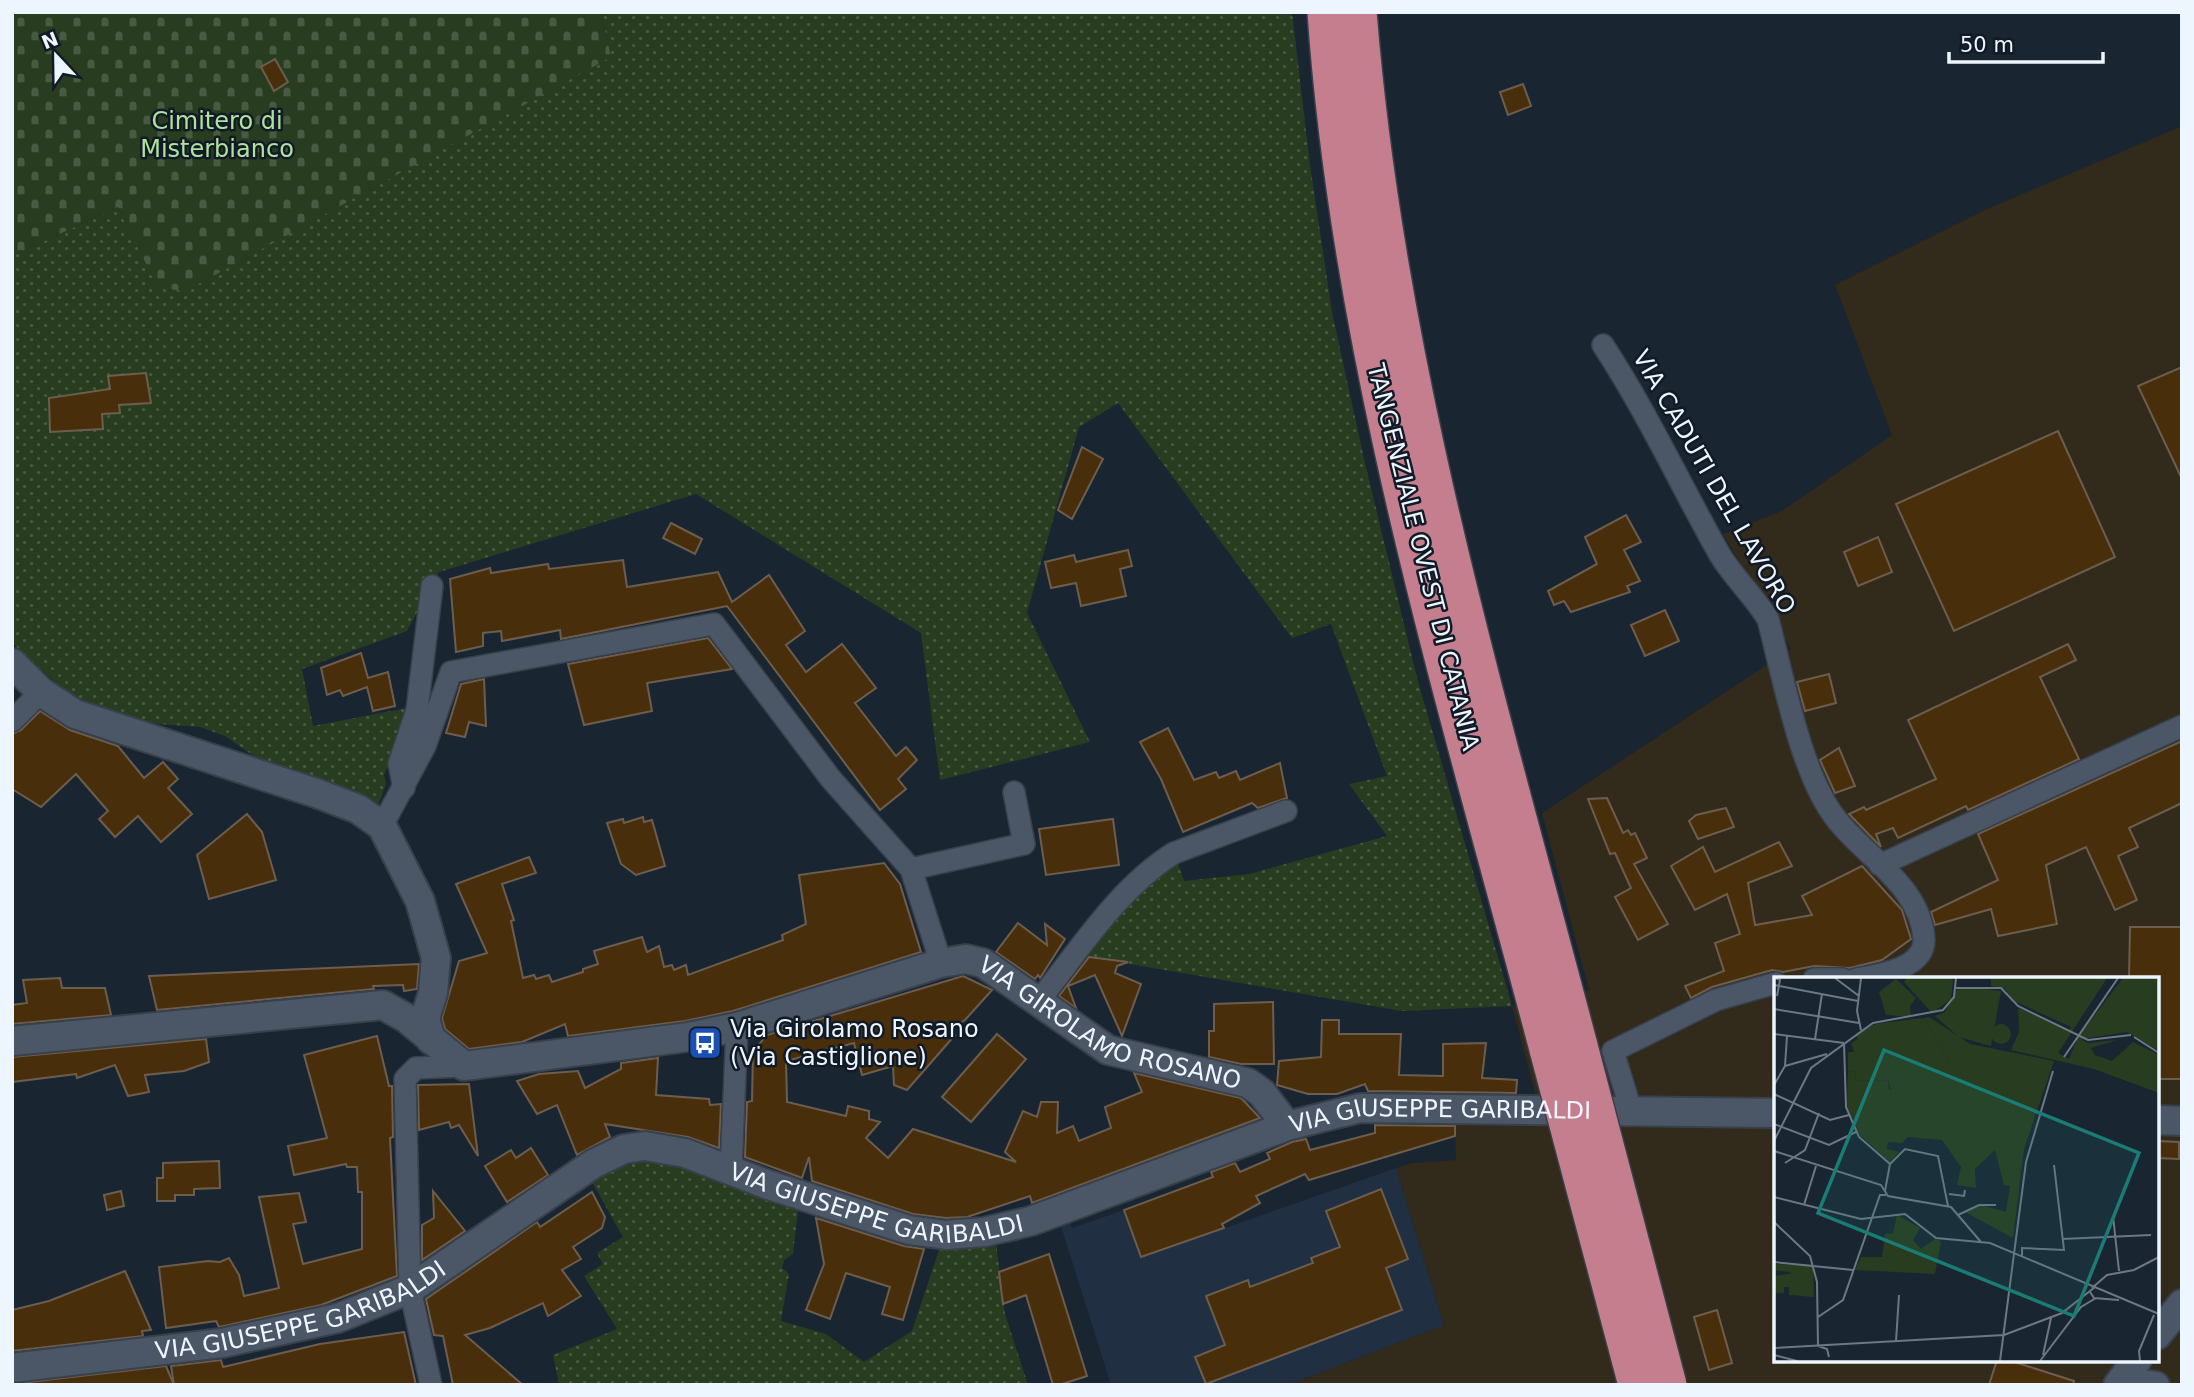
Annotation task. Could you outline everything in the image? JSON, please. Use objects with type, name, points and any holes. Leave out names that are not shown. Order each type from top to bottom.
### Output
[{"type":"highway","name":"TANGENZIALE OVEST DI CATANIA","points":[[1326,12],[1331,80],[1357,265],[1382,402],[1411,532],[1580,1050]]},
{"type":"highway","name":"TANGENZIALE OVEST DI CATANIA","points":[[1358,12],[1363,77],[1390,274],[1414,398],[1442,523],[1580,1050]]},
{"type":"highway","points":[[1580,1050],[1637,1385]]},
{"type":"highway","points":[[1580,1050],[1668,1385]]},
{"type":"main road","points":[[12,663],[41,692],[75,714],[319,794],[358,809],[382,826],[420,901],[436,958],[433,993],[425,1018],[431,1040]]},
{"type":"main road","name":"VIA GIROLAMO ROSANO","points":[[464,1066],[688,1037],[737,1027],[941,962],[965,959],[983,963],[1108,1050],[1248,1083],[1262,1093],[1287,1126]]},
{"type":"main road","points":[[12,1041],[383,1004],[406,1018],[464,1066]]},
{"type":"main road","name":"VIA GIUSEPPE GARIBALDI","points":[[12,1368],[222,1343],[338,1318],[410,1289],[593,1164],[624,1149],[645,1146],[685,1153],[909,1230],[946,1236],[984,1232],[1031,1221],[1287,1126],[1360,1108],[1774,1113]]},
{"type":"main road","points":[[2159,1333],[2182,1304]]},
{"type":"main road","points":[[2118,1385],[2135,1362]]},
{"type":"street","name":"VIA CADUTI DEL LAVORO","points":[[1603,345],[1653,425],[1721,556],[1757,600],[1768,619],[1811,772],[1836,819],[1907,894],[1919,917],[1924,941],[1919,955],[1905,966],[1864,977]]},
{"type":"street","points":[[404,788],[399,764],[417,710],[432,586]]},
{"type":"street","points":[[382,826],[425,746],[451,672],[714,624],[831,779],[911,869],[941,962]]},
{"type":"street","points":[[12,721],[41,692]]},
{"type":"street","points":[[1880,865],[2182,726]]},
{"type":"street","points":[[911,869],[1024,844],[1014,792]]},
{"type":"street","points":[[1037,1003],[1121,899],[1163,860],[1286,811]]},
{"type":"street","points":[[1541,1110],[1580,1050],[1716,1000],[1774,985]]},
{"type":"street","points":[[731,1170],[737,1027]]},
{"type":"street","points":[[1580,1050],[1631,1110]]},
{"type":"street","name":"VIA GIROLAMO ROSANO","points":[[410,1289],[405,1079],[416,1068],[464,1066]]},
{"type":"street","points":[[410,1289],[431,1385]]},
{"type":"street","points":[[2131,1385],[2136,1382],[2156,1385]]},
{"type":"shaded area","points":[[2182,126],[2182,1385],[1288,1385],[1444,1325],[1396,1168],[1412,1163],[1456,1160],[1455,1124],[1442,1095],[1537,1100],[1512,1006],[1589,990],[1542,813],[1791,649],[1723,534],[1782,511],[1892,435],[1835,285],[1985,210]]},
{"type":"shaded area","points":[[1396,1168],[1444,1325],[1288,1385],[1111,1385],[1060,1223],[1068,1219],[1072,1228],[1124,1210],[1142,1257]]},
{"type":"green space","name":"Cimitero di Misterbianco","points":[[12,12],[601,12],[611,57],[184,292],[157,286],[118,207],[12,256]]},
{"type":"green space","points":[[601,12],[1292,12],[1310,165],[1332,312],[1365,463],[1417,678],[1512,1006],[1402,1011],[1084,956],[1129,901],[1177,861],[1184,881],[1249,874],[1387,836],[1349,784],[1387,776],[1331,624],[1292,638],[1118,403],[1079,427],[1027,613],[1090,742],[940,780],[921,633],[696,494],[439,572],[407,631],[302,669],[313,726],[412,707],[384,775],[386,784],[377,809],[267,765],[225,736],[200,727],[158,724],[75,700],[12,643],[12,256],[118,207],[157,285],[611,57]]},
{"type":"green space","points":[[643,1160],[703,1171],[798,1210],[793,1254],[784,1260],[782,1268],[789,1274],[781,1321],[826,1334],[864,1362],[912,1331],[940,1247],[959,1248],[996,1243],[1005,1314],[1028,1385],[559,1385],[553,1355],[617,1329],[584,1276],[603,1264],[597,1253],[623,1237],[592,1182],[617,1168]]},
{"type":"building","points":[[275,59],[288,82],[274,91],[261,67]]},
{"type":"building","points":[[1523,84],[1531,106],[1508,115],[1500,92]]},
{"type":"building","points":[[2182,367],[2182,479],[2138,386]]},
{"type":"building","points":[[146,373],[151,403],[119,405],[120,413],[102,414],[103,429],[50,432],[49,398],[110,389],[108,376]]},
{"type":"building","points":[[2058,431],[2115,557],[1954,631],[1896,504]]},
{"type":"building","points":[[1082,447],[1103,459],[1072,519],[1058,510]]},
{"type":"building","points":[[1626,515],[1641,542],[1624,550],[1640,581],[1627,586],[1630,592],[1571,612],[1564,601],[1554,605],[1548,591],[1597,564],[1585,537]]},
{"type":"building","points":[[671,523],[702,539],[695,554],[663,538]]},
{"type":"building","points":[[1878,537],[1892,572],[1858,586],[1844,552]]},
{"type":"building","points":[[1128,550],[1132,566],[1120,569],[1126,596],[1081,606],[1076,583],[1051,588],[1045,562],[1074,555],[1076,562]]},
{"type":"building","points":[[623,560],[627,587],[718,572],[732,602],[769,575],[805,631],[786,645],[806,672],[842,644],[876,688],[855,703],[896,756],[906,747],[917,760],[898,779],[906,789],[880,810],[727,606],[561,639],[560,630],[502,641],[501,631],[483,633],[483,646],[456,652],[450,579],[490,568],[491,573],[548,564],[549,569]]},
{"type":"building","points":[[1665,610],[1679,641],[1645,656],[1631,625]]},
{"type":"building","points":[[708,638],[732,669],[647,683],[652,711],[584,725],[568,664]]},
{"type":"building","points":[[2068,644],[2076,660],[2040,677],[2079,759],[1968,810],[1966,806],[1898,838],[1893,828],[1876,834],[1881,847],[1849,814],[1864,807],[1866,810],[1936,779],[1908,720]]},
{"type":"building","points":[[361,653],[368,678],[388,672],[395,706],[373,711],[367,687],[343,696],[340,690],[327,695],[321,668]]},
{"type":"building","points":[[1829,674],[1836,703],[1805,711],[1797,682]]},
{"type":"building","points":[[484,679],[486,726],[469,722],[465,737],[446,733],[461,684]]},
{"type":"building","points":[[40,711],[70,730],[118,746],[144,778],[163,762],[178,779],[168,788],[192,814],[161,842],[138,816],[115,837],[99,819],[108,811],[76,774],[41,807],[12,789],[12,734],[21,730]]},
{"type":"building","points":[[1168,728],[1194,780],[1216,772],[1219,778],[1236,771],[1240,780],[1280,763],[1287,798],[1258,808],[1252,803],[1183,832],[1161,779],[1140,742]]},
{"type":"building","points":[[2182,741],[2182,803],[2129,828],[2138,847],[2118,856],[2137,900],[2115,910],[2086,847],[2046,865],[2057,924],[1998,936],[1991,909],[1935,925],[1931,912],[1998,880],[1978,834]]},
{"type":"building","points":[[1839,748],[1855,786],[1835,793],[1820,760]]},
{"type":"building","points":[[1607,798],[1623,833],[1628,830],[1631,835],[1635,833],[1647,858],[1634,864],[1668,924],[1638,940],[1615,897],[1631,888],[1615,853],[1610,854],[1588,799]]},
{"type":"building","points":[[1726,808],[1734,827],[1698,839],[1689,821],[1696,815]]},
{"type":"building","points":[[247,814],[262,832],[276,880],[209,899],[197,855]]},
{"type":"building","points":[[643,817],[644,822],[652,820],[665,866],[636,875],[621,864],[607,823],[623,819],[624,823]]},
{"type":"building","points":[[1113,819],[1119,865],[1046,875],[1039,829]]},
{"type":"building","points":[[1779,842],[1792,866],[1748,883],[1755,925],[1812,915],[1802,896],[1862,866],[1902,910],[1911,939],[1882,960],[1850,968],[1814,966],[1783,972],[1772,970],[1712,987],[1691,998],[1685,986],[1724,971],[1715,943],[1740,934],[1727,894],[1695,910],[1671,866],[1703,847],[1715,872]]},
{"type":"building","points":[[529,857],[536,873],[502,884],[514,920],[511,921],[523,978],[534,975],[536,979],[549,975],[552,982],[583,972],[583,969],[598,964],[594,951],[642,937],[647,952],[659,946],[664,967],[672,965],[674,970],[686,965],[688,975],[783,940],[782,935],[806,924],[799,875],[884,863],[900,884],[921,952],[733,1011],[685,1021],[568,1036],[565,1024],[522,1042],[469,1049],[445,1029],[442,1018],[459,961],[487,953],[456,884]]},
{"type":"building","points":[[1018,923],[1047,945],[1045,924],[1065,939],[1040,978],[1038,975],[1035,979],[996,952]]},
{"type":"building","points":[[2130,927],[2182,927],[2182,1079],[2159,1079],[2159,977],[2129,977]]},
{"type":"building","points":[[1089,957],[1128,962],[1117,966],[1115,973],[1141,984],[1122,1036],[1095,975],[1068,986],[1076,1008],[1059,996]]},
{"type":"building","points":[[419,964],[417,989],[404,991],[403,985],[373,986],[374,989],[157,1010],[149,976]]},
{"type":"building","points":[[963,976],[992,990],[965,1020],[949,1030],[955,1035],[907,1090],[894,1085],[893,1066],[862,1075],[854,1043],[786,1061],[787,1102],[846,1116],[848,1106],[869,1111],[869,1119],[880,1122],[866,1138],[888,1158],[913,1129],[1016,1162],[1005,1152],[1023,1111],[1037,1117],[1041,1102],[1058,1102],[1057,1133],[1073,1126],[1079,1141],[1111,1128],[1105,1107],[1142,1092],[1134,1073],[1241,1098],[1260,1118],[1032,1203],[1030,1196],[967,1217],[946,1218],[913,1214],[812,1181],[809,1157],[802,1178],[745,1157],[747,1102],[752,1101],[753,1051],[767,1035]]},
{"type":"building","points":[[60,978],[62,988],[105,988],[111,1015],[12,1024],[12,1005],[27,1003],[23,980]]},
{"type":"building","points":[[1273,1002],[1274,1064],[1241,1064],[1209,1057],[1209,1031],[1214,1031],[1214,1004]]},
{"type":"building","points":[[1322,1020],[1339,1020],[1339,1034],[1401,1034],[1399,1075],[1443,1076],[1443,1044],[1486,1043],[1482,1078],[1517,1080],[1516,1093],[1368,1091],[1365,1084],[1337,1094],[1308,1094],[1277,1085],[1279,1061],[1321,1057]]},
{"type":"building","points":[[997,1034],[1026,1059],[971,1122],[942,1097]]},
{"type":"building","points":[[377,1036],[389,1086],[392,1086],[393,1137],[390,1138],[397,1276],[321,1305],[219,1327],[216,1321],[166,1328],[159,1267],[220,1262],[229,1258],[239,1275],[244,1296],[279,1288],[259,1197],[299,1193],[306,1222],[293,1224],[303,1264],[362,1249],[362,1192],[358,1192],[357,1167],[347,1167],[346,1164],[294,1175],[288,1146],[327,1138],[304,1055]]},
{"type":"building","points":[[206,1039],[209,1062],[184,1071],[145,1075],[149,1092],[128,1096],[115,1065],[77,1078],[76,1074],[12,1082],[12,1057]]},
{"type":"building","points":[[658,1058],[656,1095],[709,1099],[710,1105],[721,1104],[719,1148],[688,1137],[605,1124],[610,1137],[577,1155],[557,1105],[537,1114],[517,1081],[539,1074],[578,1071],[585,1088],[621,1069],[621,1063]]},
{"type":"building","points":[[469,1084],[478,1156],[459,1125],[451,1128],[449,1122],[419,1130],[418,1085]]},
{"type":"building","points":[[1375,1125],[1455,1126],[1455,1136],[1309,1180],[1305,1174],[1256,1196],[1260,1203],[1222,1224],[1224,1228],[1141,1257],[1124,1210],[1213,1177],[1211,1172],[1235,1163],[1240,1172],[1270,1159],[1267,1153],[1292,1142],[1306,1139],[1310,1150],[1375,1133]]},
{"type":"building","points":[[2159,1141],[2179,1142],[2179,1159],[2159,1158]]},
{"type":"building","points":[[531,1148],[548,1175],[507,1202],[485,1166],[511,1150],[516,1158]]},
{"type":"building","points":[[219,1161],[220,1188],[194,1189],[194,1195],[175,1195],[175,1201],[157,1201],[157,1178],[163,1178],[163,1163]]},
{"type":"building","points":[[1381,1189],[1408,1259],[1386,1268],[1402,1310],[1206,1384],[1195,1357],[1225,1345],[1206,1296],[1248,1280],[1250,1287],[1313,1263],[1311,1258],[1340,1247],[1326,1211]]},
{"type":"building","points":[[121,1191],[124,1206],[107,1210],[104,1195]]},
{"type":"building","points":[[433,1191],[465,1231],[422,1260],[422,1225],[434,1218]]},
{"type":"building","points":[[592,1192],[605,1217],[602,1228],[573,1247],[581,1259],[562,1270],[581,1296],[548,1316],[543,1303],[490,1328],[465,1335],[523,1385],[453,1385],[443,1336],[434,1335],[426,1299],[537,1222],[540,1227]]},
{"type":"building","points":[[816,1218],[904,1246],[924,1249],[903,1320],[882,1314],[890,1287],[846,1273],[830,1319],[806,1310],[824,1264]]},
{"type":"building","points":[[1049,1254],[1087,1376],[1059,1385],[1053,1385],[1026,1295],[1003,1304],[999,1272]]},
{"type":"building","points":[[125,1271],[151,1330],[142,1331],[143,1336],[12,1351],[12,1310],[49,1301]]},
{"type":"building","points":[[1717,1310],[1732,1363],[1709,1370],[1694,1317]]},
{"type":"building","points":[[404,1332],[416,1385],[174,1385],[171,1366],[221,1360],[223,1367],[320,1344]]},
{"type":"building","points":[[1996,1362],[2014,1362],[2074,1381],[2073,1385],[1989,1385]]},
{"type":"building","points":[[166,1366],[174,1385],[12,1385],[12,1384]]},
{"type":"place","name":"Via Girolamo Rosano (Via Castiglione)","points":[[705,1043]]}]
